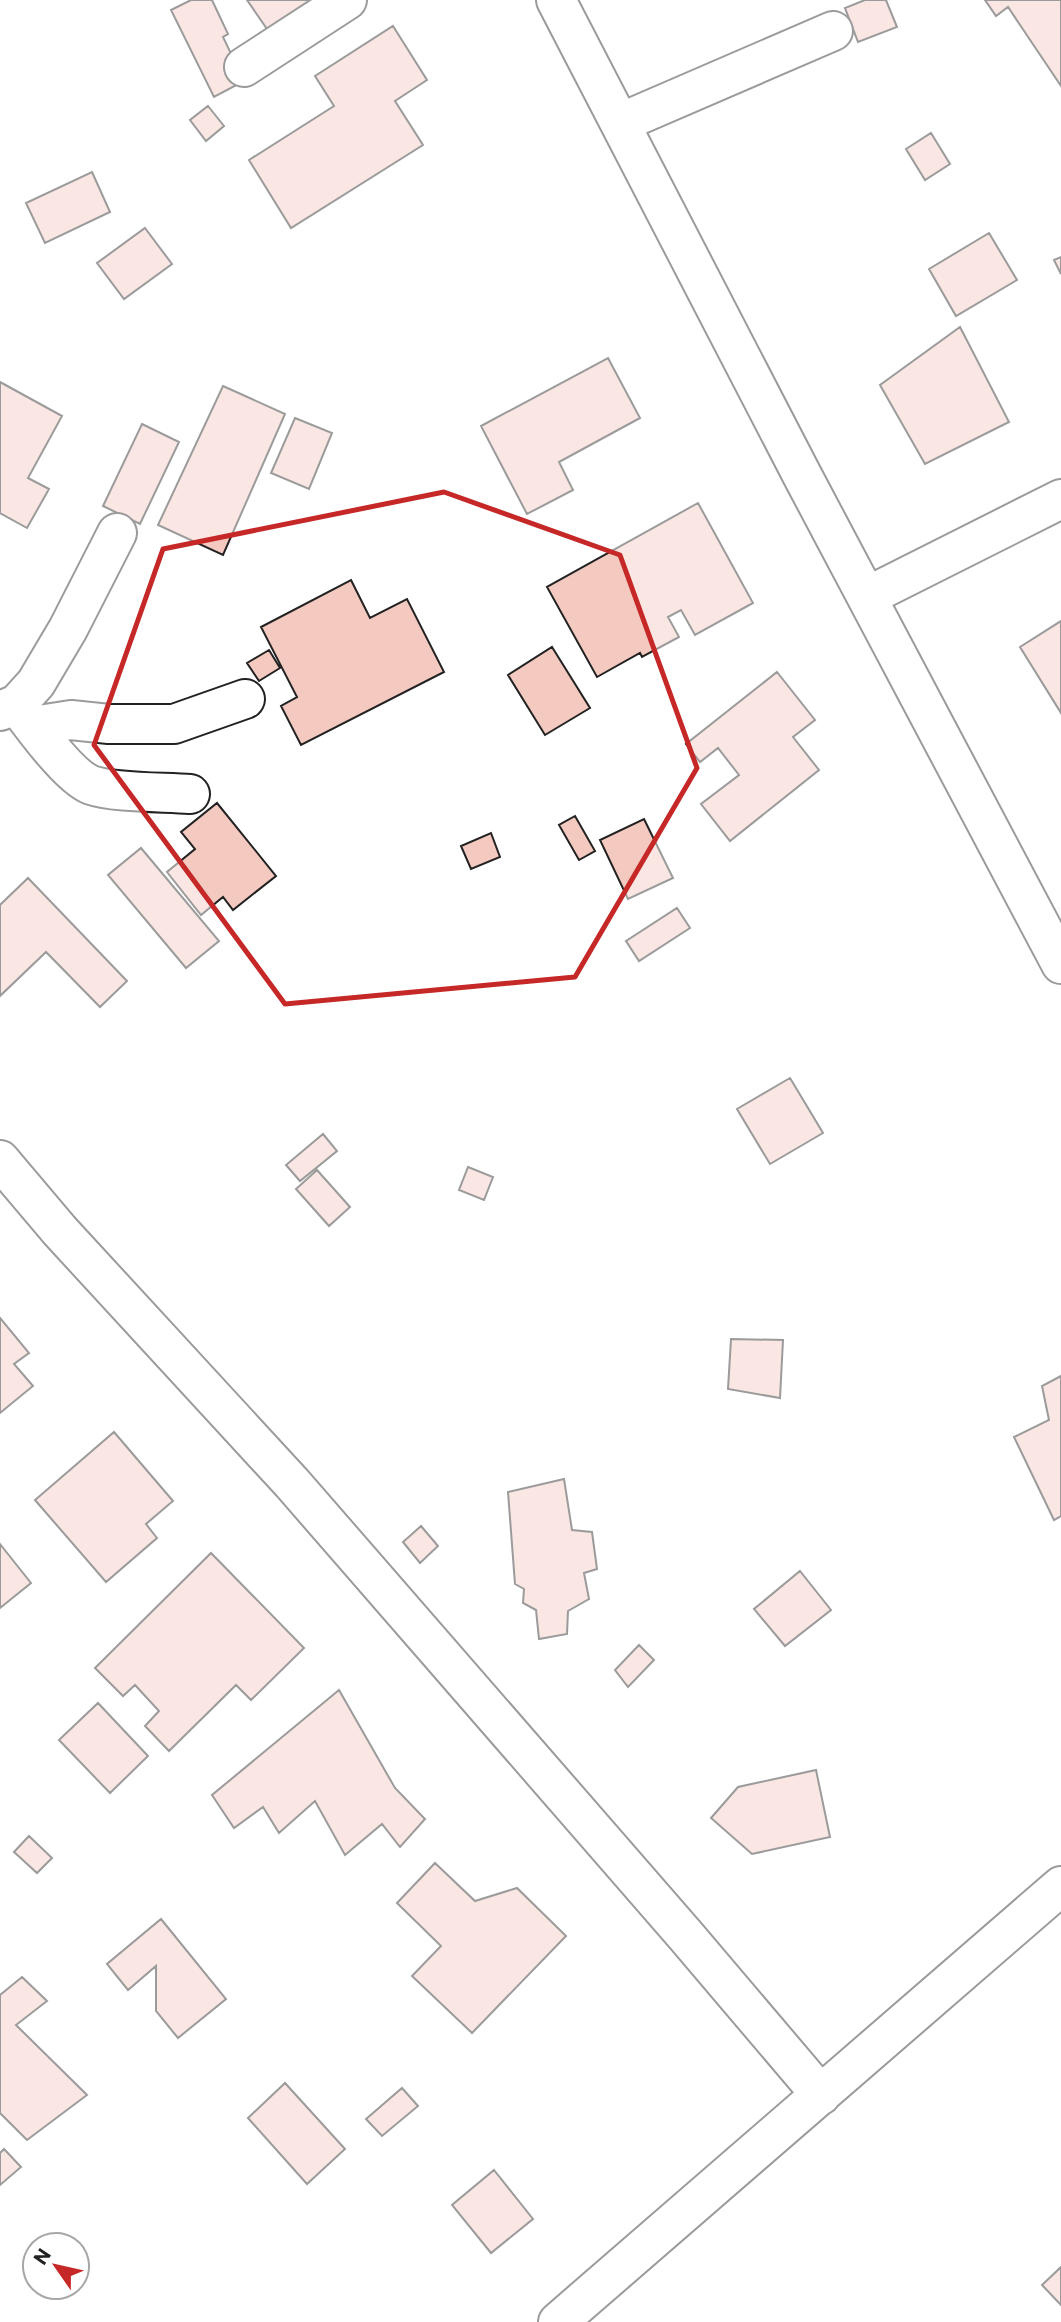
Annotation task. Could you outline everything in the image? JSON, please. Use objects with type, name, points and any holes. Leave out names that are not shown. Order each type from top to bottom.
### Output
[{"type":"street","points":[[244,67],[347,0]]},
{"type":"street","points":[[556,0],[802,475],[1061,964]]},
{"type":"street","points":[[620,123],[833,31]]},
{"type":"street","points":[[868,596],[1061,499]]},
{"type":"street","points":[[17,714],[68,629],[117,533]]},
{"type":"street","points":[[17,714],[109,724],[174,724],[245,699]]},
{"type":"street","points":[[17,714],[72,771],[90,785],[190,794]]},
{"type":"street","points":[[0,1160],[60,1231],[292,1483],[821,2095]]},
{"type":"street","points":[[558,2322],[1059,1892]]},
{"type":"highlighted area","points":[[444,492],[620,555],[697,768],[575,977],[285,1004],[94,745],[163,549]]},
{"type":"building","points":[[191,0],[212,0],[228,34],[223,37],[244,81],[214,97],[171,10]]},
{"type":"building","points":[[247,0],[350,0],[276,42]]},
{"type":"building","points":[[865,0],[886,0],[897,27],[858,42],[845,8]]},
{"type":"building","points":[[985,0],[1061,0],[1061,86],[1008,7],[996,16]]},
{"type":"building","points":[[393,26],[427,80],[395,101],[423,145],[291,228],[249,160],[334,106],[315,76]]},
{"type":"building","points":[[208,106],[224,126],[206,141],[190,120]]},
{"type":"building","points":[[931,133],[950,164],[925,180],[906,149]]},
{"type":"building","points":[[92,172],[110,212],[45,243],[26,203]]},
{"type":"building","points":[[145,228],[172,264],[124,299],[97,263]]},
{"type":"building","points":[[989,233],[1017,280],[956,316],[929,269]]},
{"type":"building","points":[[1061,257],[1061,274],[1054,260]]},
{"type":"building","points":[[960,327],[1009,422],[925,464],[880,385]]},
{"type":"building","points":[[608,358],[640,418],[559,462],[573,490],[527,514],[481,426]]},
{"type":"building","points":[[0,382],[62,416],[28,478],[49,489],[27,528],[0,513]]},
{"type":"building","points":[[223,386],[285,414],[223,555],[158,525]]},
{"type":"building","points":[[295,418],[332,433],[309,489],[271,473]]},
{"type":"building","points":[[142,424],[179,442],[140,524],[103,506]]},
{"type":"building","points":[[698,503],[753,603],[695,635],[681,610],[668,617],[679,637],[642,657],[640,653],[597,677],[547,587]]},
{"type":"building","points":[[351,580],[370,618],[407,599],[444,672],[301,745],[281,706],[297,697],[261,627]]},
{"type":"building","points":[[1061,621],[1061,713],[1020,647]]},
{"type":"building","points":[[552,647],[590,708],[545,735],[508,675]]},
{"type":"building","points":[[269,650],[280,668],[259,681],[247,663]]},
{"type":"building","points":[[777,672],[815,720],[793,737],[819,770],[730,841],[701,804],[739,775],[718,748],[700,762],[686,744]]},
{"type":"building","points":[[217,803],[276,876],[233,910],[223,897],[201,915],[167,872],[195,849],[181,832]]},
{"type":"building","points":[[575,816],[595,851],[579,860],[559,825]]},
{"type":"building","points":[[644,819],[673,878],[628,899],[600,840]]},
{"type":"building","points":[[491,833],[500,857],[471,869],[461,846]]},
{"type":"building","points":[[141,848],[219,941],[186,968],[108,875]]},
{"type":"building","points":[[28,878],[127,981],[100,1007],[46,952],[0,996],[0,905]]},
{"type":"building","points":[[677,908],[690,928],[639,961],[626,941]]},
{"type":"building","points":[[790,1078],[823,1133],[770,1164],[737,1109]]},
{"type":"building","points":[[323,1134],[337,1151],[300,1181],[286,1165]]},
{"type":"building","points":[[468,1167],[493,1177],[484,1200],[459,1190]]},
{"type":"building","points":[[317,1170],[350,1207],[329,1226],[296,1189]]},
{"type":"building","points":[[0,1318],[29,1353],[14,1364],[33,1386],[0,1413]]},
{"type":"building","points":[[731,1339],[783,1340],[780,1398],[728,1389]]},
{"type":"building","points":[[1061,1376],[1061,1516],[1054,1520],[1014,1437],[1049,1420],[1042,1386]]},
{"type":"building","points":[[114,1432],[173,1501],[146,1524],[157,1538],[106,1582],[35,1500]]},
{"type":"building","points":[[564,1479],[572,1530],[592,1532],[597,1569],[584,1573],[589,1599],[568,1611],[567,1634],[539,1639],[536,1610],[523,1603],[524,1589],[515,1584],[508,1492]]},
{"type":"building","points":[[421,1526],[438,1546],[420,1563],[403,1542]]},
{"type":"building","points":[[0,1544],[31,1583],[0,1608]]},
{"type":"building","points":[[211,1553],[304,1648],[251,1700],[236,1685],[169,1751],[145,1726],[159,1711],[135,1685],[123,1696],[95,1668]]},
{"type":"building","points":[[800,1571],[831,1610],[785,1646],[754,1609]]},
{"type":"building","points":[[639,1645],[654,1660],[628,1687],[615,1670]]},
{"type":"building","points":[[339,1690],[395,1788],[425,1819],[400,1847],[382,1824],[345,1855],[315,1801],[279,1833],[263,1807],[234,1828],[212,1795]]},
{"type":"building","points":[[98,1703],[148,1756],[110,1793],[59,1740]]},
{"type":"building","points":[[816,1770],[830,1837],[752,1854],[711,1818],[738,1787]]},
{"type":"building","points":[[29,1836],[52,1858],[37,1873],[14,1852]]},
{"type":"building","points":[[435,1863],[475,1901],[517,1888],[566,1936],[472,2033],[412,1976],[441,1946],[397,1903]]},
{"type":"building","points":[[161,1919],[226,1999],[178,2038],[156,2011],[156,1966],[128,1990],[107,1964]]},
{"type":"building","points":[[22,1977],[47,2001],[16,2025],[87,2095],[27,2140],[0,2113],[0,1995]]},
{"type":"building","points":[[285,2083],[345,2149],[307,2184],[248,2118]]},
{"type":"building","points":[[402,2088],[418,2106],[382,2136],[366,2119]]},
{"type":"building","points":[[4,2149],[21,2167],[0,2185],[0,2153]]},
{"type":"building","points":[[494,2170],[533,2219],[491,2253],[452,2205]]},
{"type":"building","points":[[1061,2267],[1061,2305],[1042,2285]]}]
